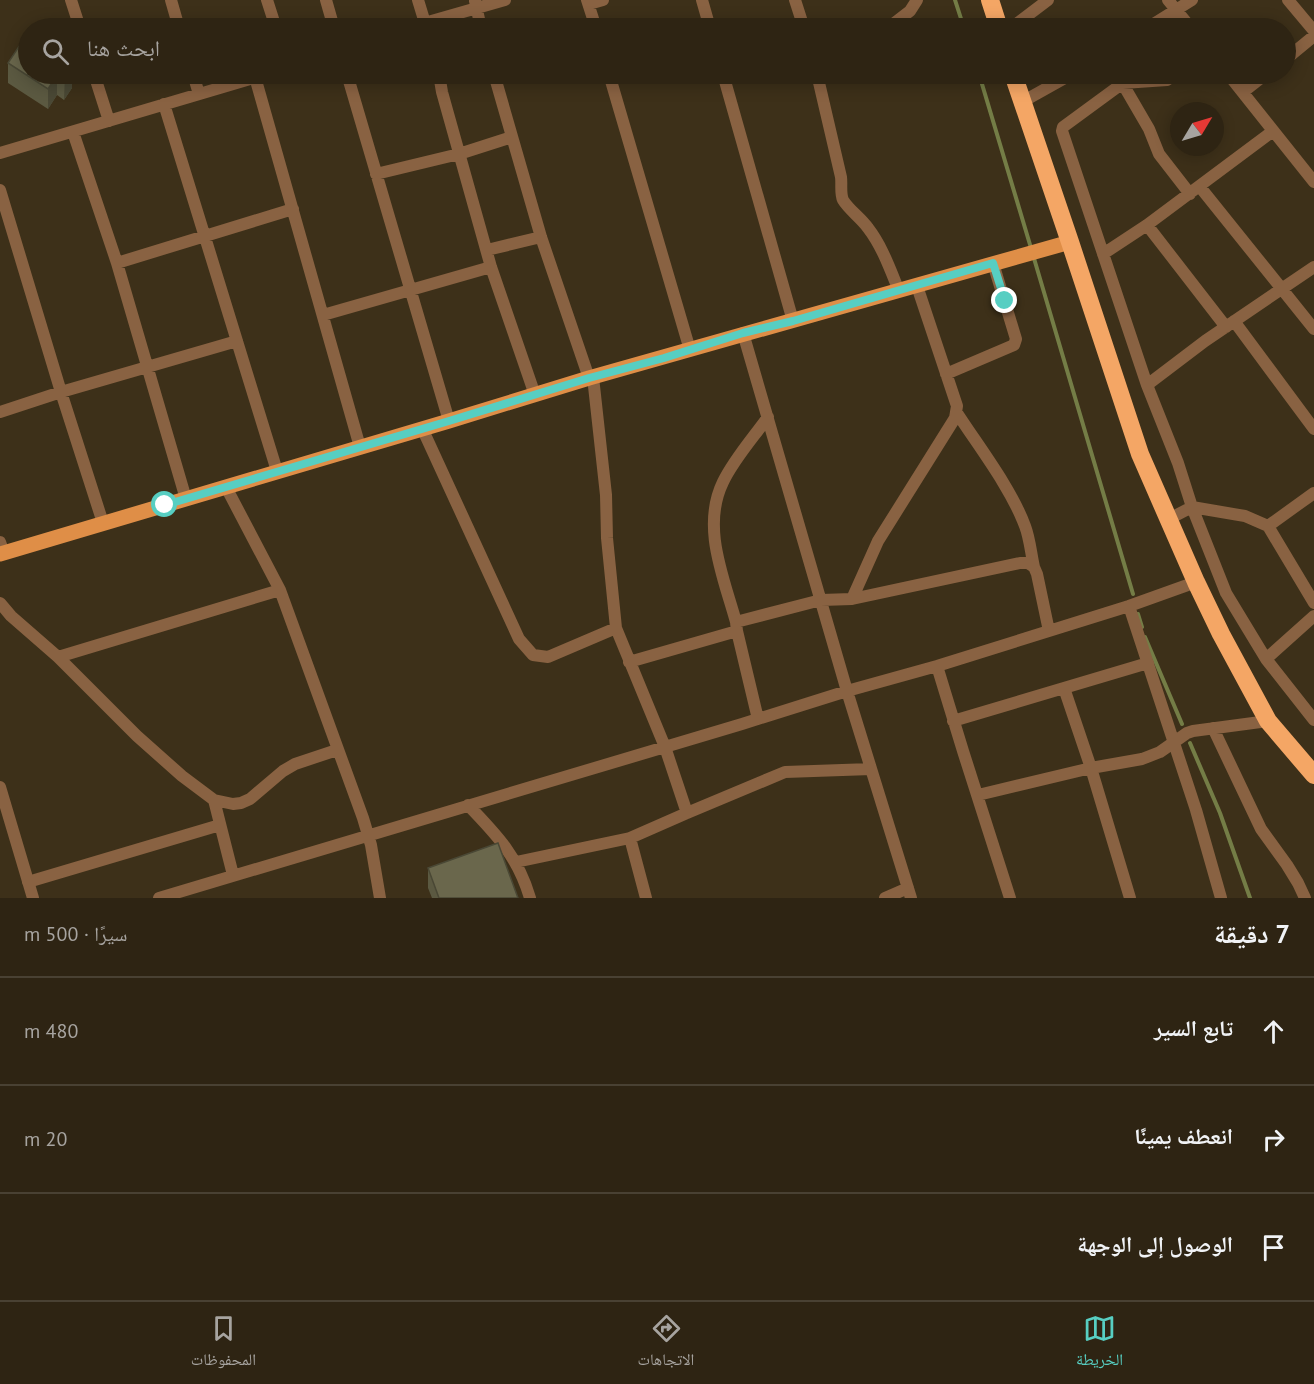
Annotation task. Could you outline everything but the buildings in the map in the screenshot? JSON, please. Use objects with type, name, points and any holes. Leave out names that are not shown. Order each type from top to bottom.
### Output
[{"type":"highway","points":[[990,0],[996,18]]},
{"type":"highway","points":[[1016,84],[1140,454],[1196,582],[1268,721],[1314,775]]},
{"type":"main road","points":[[1,550],[186,499],[743,333],[793,321],[1070,242]]},
{"type":"street","points":[[71,0],[77,18]]},
{"type":"street","points":[[171,0],[176,18]]},
{"type":"street","points":[[267,0],[273,18]]},
{"type":"street","points":[[326,0],[331,18]]},
{"type":"street","points":[[418,0],[423,18]]},
{"type":"street","points":[[438,18],[476,4],[505,0]]},
{"type":"street","points":[[593,18],[588,2],[603,0]]},
{"type":"street","points":[[702,0],[707,18]]},
{"type":"street","points":[[795,0],[801,18]]},
{"type":"street","points":[[901,18],[910,11],[917,0]]},
{"type":"street","points":[[1024,18],[1048,0]]},
{"type":"street","points":[[1168,0],[1182,18]]},
{"type":"street","points":[[1164,18],[1192,0]]},
{"type":"street","points":[[1288,0],[1314,31]]},
{"type":"street","points":[[1296,50],[1314,36]]},
{"type":"street","points":[[97,84],[109,121]]},
{"type":"street","points":[[196,84],[199,94]]},
{"type":"street","points":[[0,153],[232,84]]},
{"type":"street","points":[[263,84],[293,209],[360,447]]},
{"type":"street","points":[[350,84],[449,421]]},
{"type":"street","points":[[441,84],[491,267],[535,395]]},
{"type":"street","points":[[497,84],[541,237],[591,377],[606,495],[607,538],[616,628],[665,747],[687,813]]},
{"type":"street","points":[[612,84],[690,350]]},
{"type":"street","points":[[726,84],[793,321]]},
{"type":"street","points":[[819,84],[842,177],[843,200],[875,238],[899,291]]},
{"type":"street","points":[[1022,102],[1054,84]]},
{"type":"street","points":[[1113,84],[1062,131],[1147,385],[1226,593],[1266,659],[1314,720]]},
{"type":"street","points":[[1123,84],[1149,129],[1159,154],[1283,290],[1314,329]]},
{"type":"street","points":[[1236,84],[1314,182]]},
{"type":"street","points":[[1242,92],[1253,84]]},
{"type":"street","points":[[164,104],[278,471]]},
{"type":"street","points":[[1103,254],[1148,225],[1274,131]]},
{"type":"street","points":[[73,132],[117,263],[186,499]]},
{"type":"street","points":[[376,174],[459,154],[512,137]]},
{"type":"street","points":[[0,190],[103,523]]},
{"type":"street","points":[[117,263],[293,209]]},
{"type":"street","points":[[1148,225],[1314,429]]},
{"type":"street","points":[[487,250],[541,237]]},
{"type":"street","points":[[946,374],[1014,345],[1016,342],[993,263]]},
{"type":"street","points":[[323,315],[491,267]]},
{"type":"street","points":[[1147,385],[1230,324],[1314,267]]},
{"type":"street","points":[[852,599],[878,542],[957,412],[957,406],[917,286]]},
{"type":"street","points":[[743,333],[847,691],[909,893],[885,898]]},
{"type":"street","points":[[0,412],[237,341]]},
{"type":"street","points":[[957,412],[1006,488],[1026,527],[1049,631]]},
{"type":"street","points":[[758,719],[714,537],[715,510],[724,480],[768,417]]},
{"type":"street","points":[[422,428],[519,639],[532,655],[548,657],[616,628]]},
{"type":"street","points":[[226,487],[280,590],[363,818],[380,898]]},
{"type":"street","points":[[1268,526],[1314,493]]},
{"type":"street","points":[[1169,519],[1192,507],[1245,516],[1268,526],[1314,603]]},
{"type":"street","points":[[629,662],[821,600],[852,599],[1020,563],[1029,563],[1034,567]]},
{"type":"street","points":[[159,898],[937,666],[1129,606],[1196,582]]},
{"type":"street","points":[[58,657],[280,590]]},
{"type":"street","points":[[0,603],[137,736],[182,776],[214,800],[232,804],[241,803],[250,799],[283,771],[295,764],[338,750]]},
{"type":"street","points":[[1129,606],[1196,810],[1221,898]]},
{"type":"street","points":[[1266,659],[1314,616]]},
{"type":"street","points":[[954,721],[1148,663]]},
{"type":"street","points":[[937,666],[1010,898]]},
{"type":"street","points":[[1064,688],[1130,898]]},
{"type":"street","points":[[978,795],[1090,768],[1142,759],[1160,753],[1187,733],[1268,721]]},
{"type":"street","points":[[1213,728],[1261,829],[1287,865],[1305,898]]},
{"type":"street","points":[[516,862],[630,838],[785,772],[871,769]]},
{"type":"street","points":[[0,787],[33,898]]},
{"type":"street","points":[[214,800],[232,875]]},
{"type":"street","points":[[468,805],[494,833],[516,862],[530,898]]},
{"type":"street","points":[[28,882],[220,825]]},
{"type":"street","points":[[630,838],[646,898]]},
{"type":"waterway","points":[[955,0],[961,18]]},
{"type":"waterway","points":[[982,84],[1031,248]]},
{"type":"waterway","points":[[1033,255],[1133,594]]},
{"type":"waterway","points":[[1138,614],[1142,627]]},
{"type":"waterway","points":[[1145,637],[1182,724]]},
{"type":"waterway","points":[[1190,743],[1220,813],[1250,898]]},
{"type":"route","points":[[165,505],[589,378],[993,263],[1005,301]]}]
